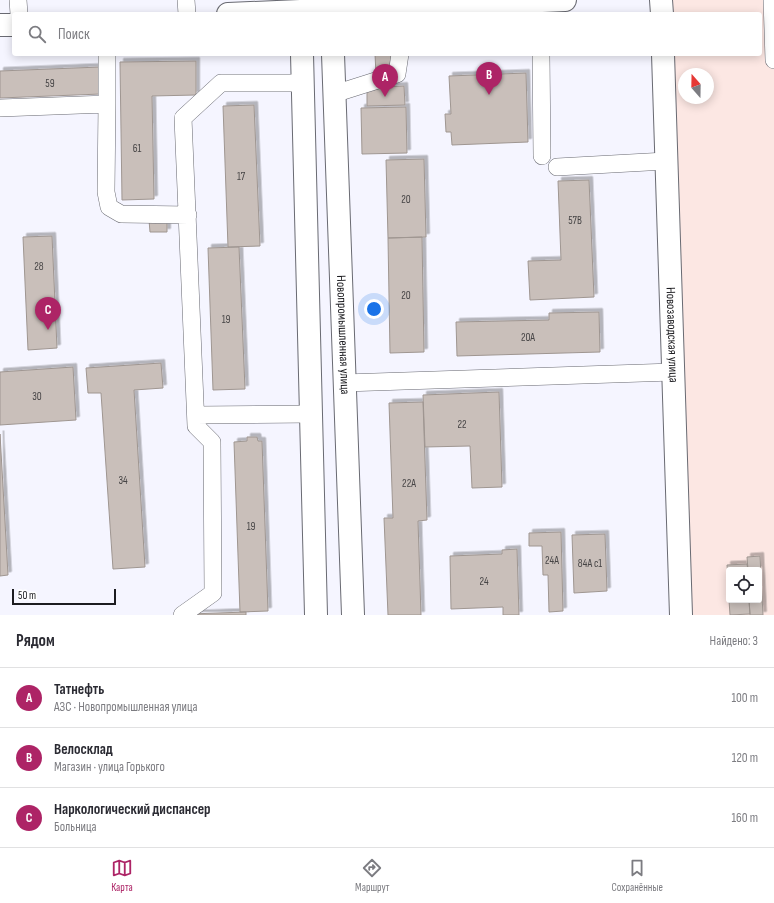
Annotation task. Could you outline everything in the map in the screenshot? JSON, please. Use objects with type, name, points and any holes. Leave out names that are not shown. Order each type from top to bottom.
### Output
[{"type":"main road","points":[[252,12],[301,8],[410,10],[540,8],[565,0]]},
{"type":"main road","points":[[661,0],[662,12]]},
{"type":"main road","points":[[0,25],[12,25]]},
{"type":"main road","points":[[302,56],[316,615]]},
{"type":"main road","name":"Новопромышленная улица","points":[[333,56],[352,615]]},
{"type":"main road","name":"Новозаводская улица","points":[[663,56],[681,615]]},
{"type":"lane","points":[[18,0],[19,12]]},
{"type":"lane","points":[[186,0],[187,12]]},
{"type":"lane","points":[[772,0],[774,60]]},
{"type":"lane","points":[[107,56],[106,192],[109,207],[121,214],[188,215]]},
{"type":"lane","points":[[334,94],[397,74],[400,56]]},
{"type":"lane","points":[[541,56],[542,156]]},
{"type":"lane","points":[[182,615],[213,593],[212,442],[196,426],[183,118],[221,83],[303,83]]},
{"type":"lane","points":[[0,108],[107,104]]},
{"type":"lane","points":[[557,167],[666,161]]},
{"type":"lane","points":[[344,384],[673,372]]},
{"type":"lane","points":[[196,414],[311,414]]},
{"type":"shaded area","points":[[661,0],[774,0],[774,615],[681,615],[663,56],[762,56],[762,12],[662,12]]},
{"type":"building","points":[[375,56],[395,56],[396,74],[376,75]]},
{"type":"building","points":[[196,61],[196,95],[152,96],[154,199],[122,200],[120,62]]},
{"type":"building","points":[[100,67],[101,94],[0,98],[0,71]]},
{"type":"building","points":[[526,73],[528,142],[452,145],[451,132],[446,132],[445,114],[451,114],[449,76]]},
{"type":"building","points":[[404,86],[405,105],[367,106],[367,88]]},
{"type":"building","points":[[254,105],[260,246],[228,247],[223,106]]},
{"type":"building","points":[[406,107],[407,153],[362,154],[361,108]]},
{"type":"building","points":[[424,159],[426,237],[388,238],[386,160]]},
{"type":"building","points":[[589,180],[594,297],[530,300],[528,261],[561,260],[558,181]]},
{"type":"building","points":[[149,220],[167,220],[167,232],[150,232]]},
{"type":"building","points":[[52,236],[57,348],[28,350],[23,237]]},
{"type":"building","points":[[422,237],[424,352],[390,353],[388,238]]},
{"type":"building","points":[[239,247],[245,389],[213,390],[208,248]]},
{"type":"building","points":[[599,312],[600,352],[457,356],[456,322],[549,320],[549,313]]},
{"type":"building","points":[[161,363],[163,388],[134,390],[145,567],[113,569],[101,393],[88,393],[86,368]]},
{"type":"building","points":[[73,367],[76,420],[0,425],[0,372]]},
{"type":"building","points":[[499,392],[502,487],[472,488],[470,446],[425,447],[423,395]]},
{"type":"building","points":[[423,402],[427,520],[418,521],[421,615],[388,615],[384,518],[393,518],[389,403]]},
{"type":"building","points":[[0,434],[8,575],[0,576]]},
{"type":"building","points":[[247,437],[257,437],[258,441],[262,441],[268,611],[240,612],[234,442],[247,441]]},
{"type":"building","points":[[561,532],[563,611],[549,612],[548,575],[543,575],[542,546],[529,546],[529,533]]},
{"type":"building","points":[[605,534],[607,591],[574,593],[572,535]]},
{"type":"building","points":[[517,549],[519,615],[503,615],[503,607],[451,609],[450,556],[502,554],[502,550]]},
{"type":"building","points":[[760,556],[761,567],[748,567],[747,557]]},
{"type":"building","points":[[747,564],[748,567],[727,567],[727,565]]},
{"type":"building","points":[[762,595],[763,615],[750,615],[749,603],[762,603]]},
{"type":"building","points":[[729,603],[749,603],[750,614],[730,615]]},
{"type":"building","points":[[246,612],[246,615],[190,615],[190,614]]},
{"type":"place","name":"Велосклад","points":[[489,95]]},
{"type":"place","name":"Татнефть","points":[[385,97]]},
{"type":"place","name":"Наркологический диспансер","points":[[48,330]]}]
